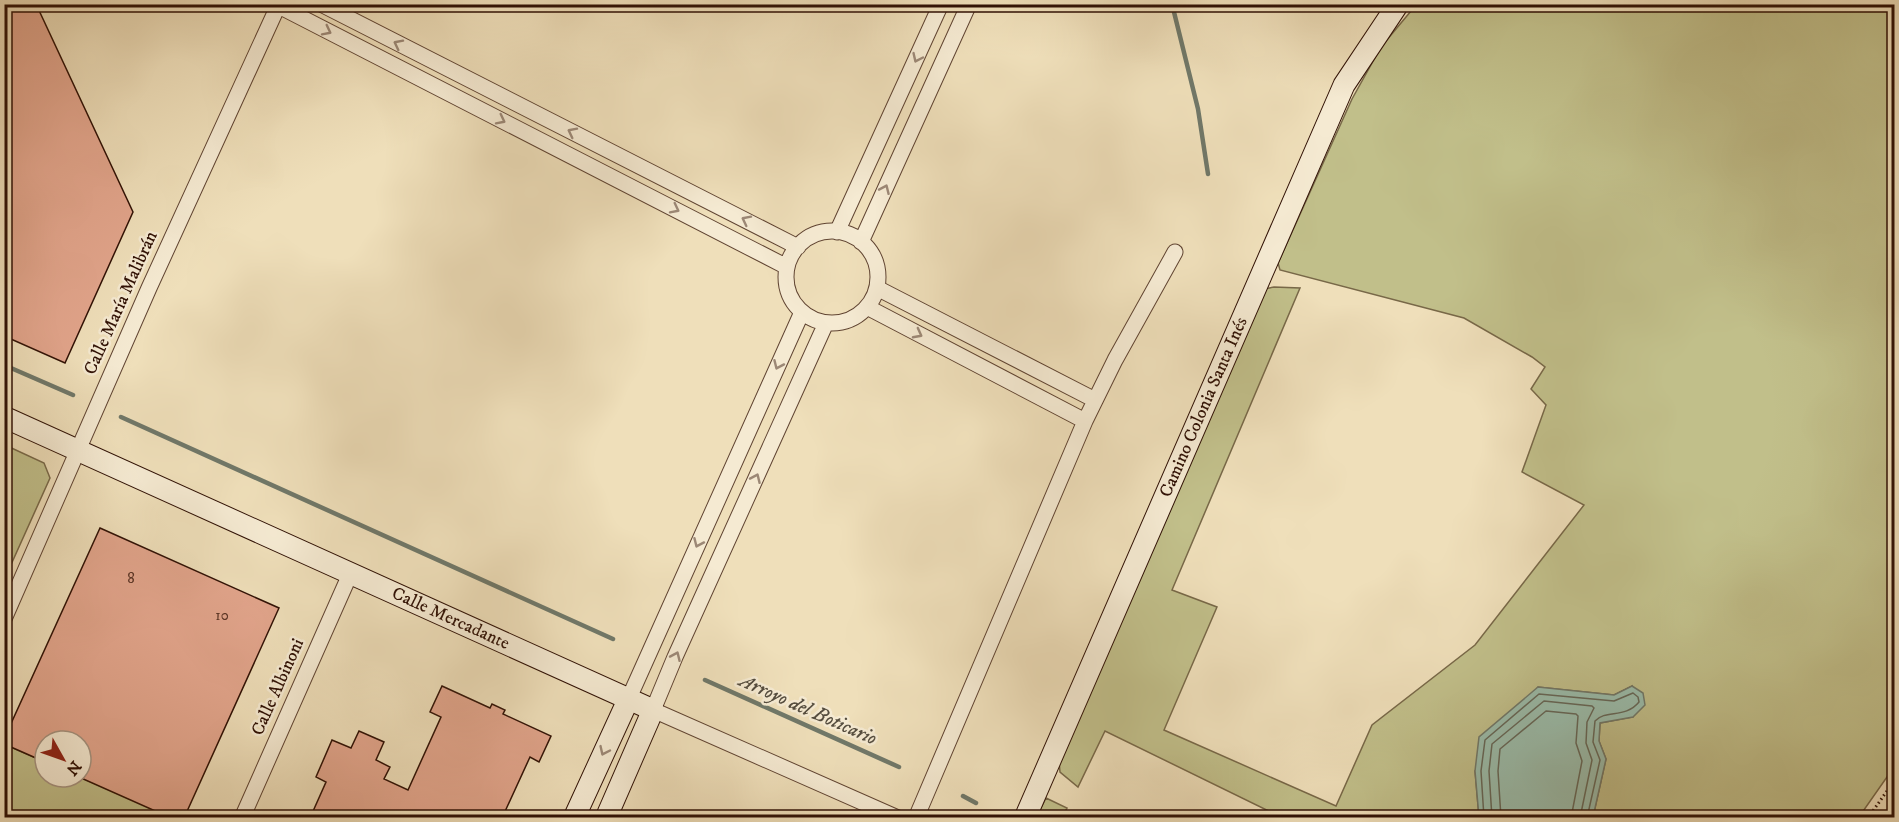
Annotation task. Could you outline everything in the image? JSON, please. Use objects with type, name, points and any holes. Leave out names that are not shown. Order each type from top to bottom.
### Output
[{"type":"street","points":[[321,4],[798,247]]},
{"type":"street","points":[[837,232],[941,4]]},
{"type":"street","points":[[861,242],[969,4]]},
{"type":"street","name":"Camino Colonia Santa Inés","points":[[1025,818],[1344,85],[1398,4]]},
{"type":"street","points":[[277,5],[787,267]]},
{"type":"street","name":"Calle María Malibrán","points":[[4,618],[277,5]]},
{"type":"street","points":[[837,232],[850,235],[870,251],[878,275],[876,288],[867,307],[848,320],[826,323],[802,312],[794,302],[788,291],[787,267],[798,247],[815,235],[837,232]]},
{"type":"street","points":[[916,818],[1085,421],[1175,252]]},
{"type":"street","points":[[876,288],[1095,400]]},
{"type":"street","points":[[867,307],[1085,421]]},
{"type":"street","points":[[574,818],[802,312]]},
{"type":"street","points":[[606,818],[678,649],[826,323]]},
{"type":"street","name":"Calle Mercadante","points":[[4,417],[898,818]]},
{"type":"street","name":"Calle Albinoni","points":[[242,818],[351,572]]},
{"type":"path","points":[[1868,818],[1894,781]]},
{"type":"shaded area","points":[[1416,5],[1894,5],[1894,767],[1859,817],[1593,817],[1606,759],[1599,741],[1600,723],[1633,717],[1632,686],[1614,695],[1538,687],[1475,771],[1479,817],[1281,817],[1105,731],[1078,787],[1060,772],[1059,761],[1264,289],[1300,288],[1172,590],[1217,607],[1164,730],[1336,806],[1372,725],[1475,645],[1584,505],[1522,472],[1546,405],[1531,389],[1545,367],[1532,357],[1464,318],[1280,270],[1278,263],[1352,99],[1381,47]]},
{"type":"shaded area","points":[[5,445],[44,463],[50,478],[5,578]]},
{"type":"shaded area","points":[[4,744],[33,757],[33,789],[93,789],[93,783],[171,817],[5,817]]},
{"type":"shaded area","points":[[1046,798],[1067,808],[1062,817],[1036,818]]},
{"type":"water","points":[[1632,686],[1643,693],[1645,705],[1633,717],[1600,723],[1599,741],[1606,759],[1593,817],[1479,817],[1475,771],[1479,737],[1538,687],[1614,695]]},
{"type":"building","points":[[8,4],[36,4],[133,212],[65,363],[4,336],[4,13]]},
{"type":"building","points":[[100,528],[279,608],[184,818],[171,818],[93,783],[93,729],[33,729],[33,757],[4,744],[4,739]]},
{"type":"building","points":[[442,686],[490,708],[492,704],[505,710],[503,714],[551,736],[539,762],[530,757],[502,818],[310,818],[326,782],[316,777],[332,740],[351,748],[359,731],[384,742],[376,760],[390,767],[384,779],[408,790],[441,717],[430,712]]},
{"type":"waterway","points":[[1172,4],[1198,109],[1208,174]]},
{"type":"waterway","points":[[4,365],[73,395]]},
{"type":"waterway","points":[[121,417],[613,639]]},
{"type":"waterway","name":"Arroyo del Boticario","points":[[705,680],[899,767]]},
{"type":"waterway","points":[[963,796],[976,803]]}]
